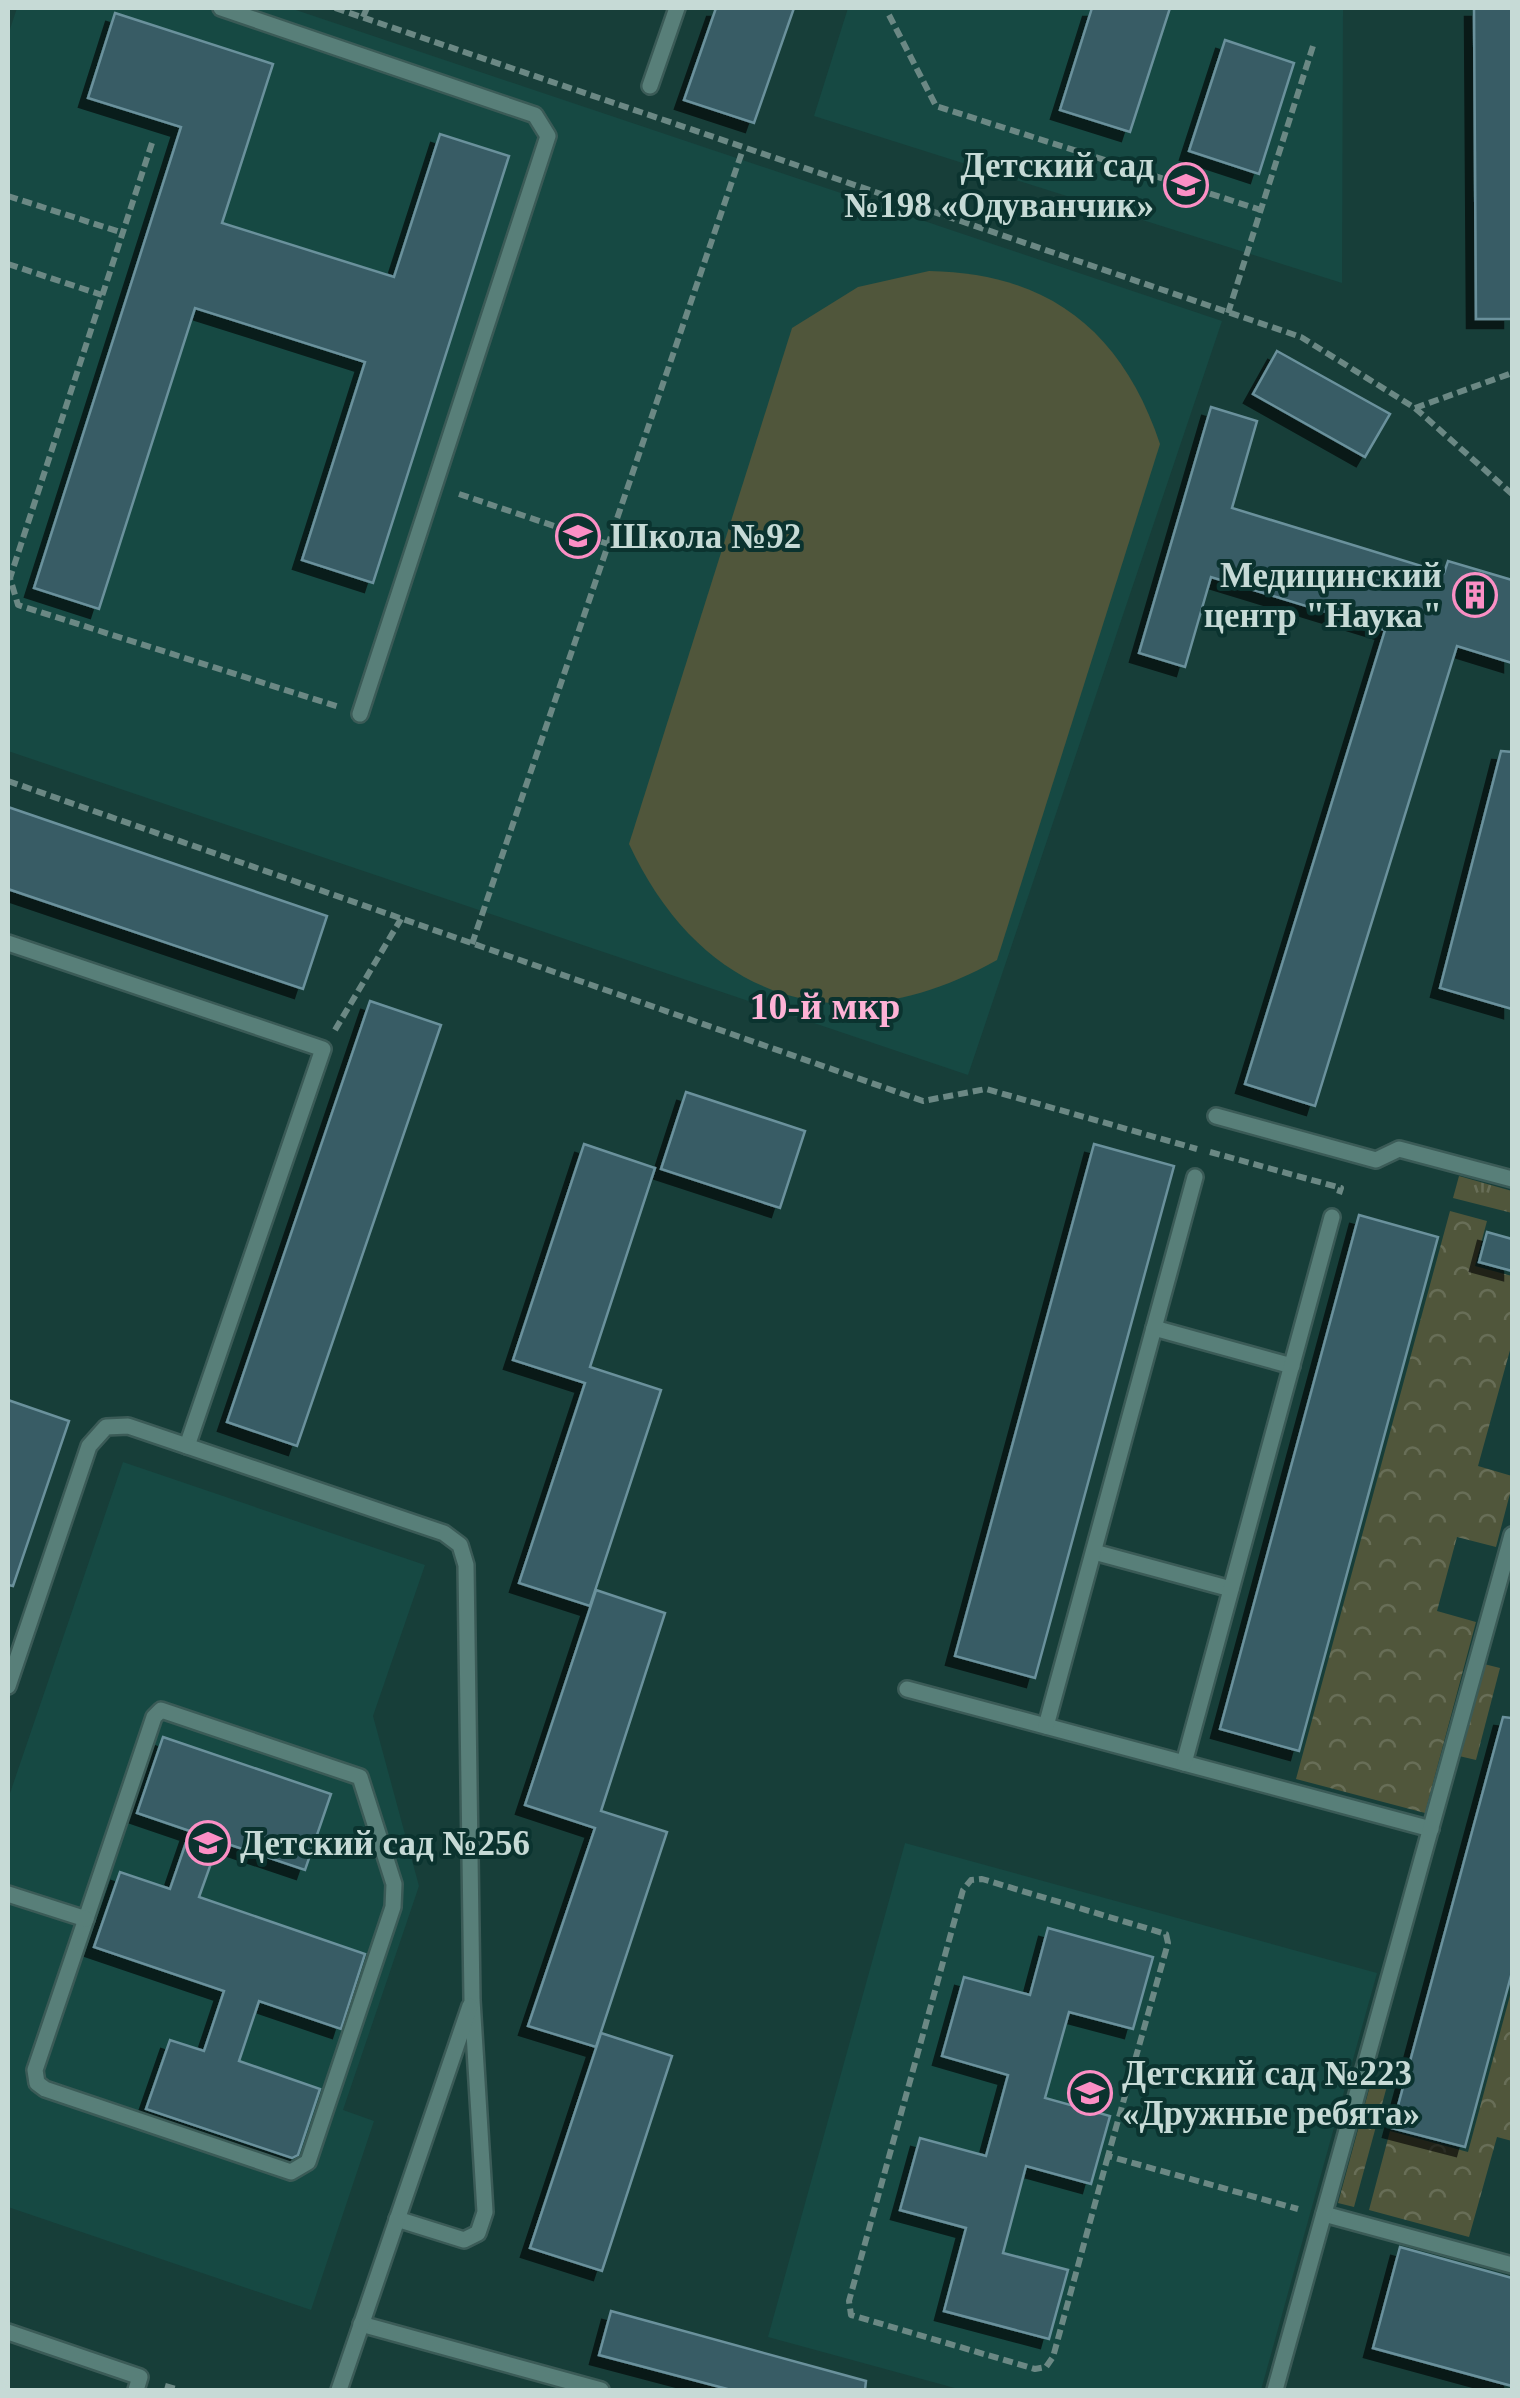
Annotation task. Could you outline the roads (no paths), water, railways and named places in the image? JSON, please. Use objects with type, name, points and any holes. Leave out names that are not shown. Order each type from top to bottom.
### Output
[{"type":"lane","points":[[221,8],[535,115],[548,136],[360,714]]},
{"type":"lane","points":[[650,86],[677,8]]},
{"type":"lane","points":[[8,944],[324,1049],[187,1446]]},
{"type":"lane","points":[[1216,1116],[1376,1160],[1399,1149],[1512,1179]]},
{"type":"lane","points":[[1046,1726],[1195,1178]]},
{"type":"lane","points":[[1184,1763],[1332,1217]]},
{"type":"lane","points":[[1154,1328],[1292,1366]]},
{"type":"lane","points":[[8,1686],[89,1446],[106,1427],[128,1426],[444,1533],[460,1545],[466,1565],[472,2000],[486,2212],[478,2233],[464,2240],[398,2220]]},
{"type":"lane","points":[[1275,2390],[1512,1535]]},
{"type":"lane","points":[[1094,1552],[1231,1589]]},
{"type":"lane","points":[[907,1688],[1432,1828]]},
{"type":"lane","points":[[161,1710],[360,1777],[396,1894],[308,2162],[301,2170],[291,2172],[45,2090],[37,2083],[35,2070],[86,1919],[154,1717],[161,1710]]},
{"type":"lane","points":[[8,1894],[86,1919]]},
{"type":"lane","points":[[339,2390],[472,2000]]},
{"type":"lane","points":[[1324,2214],[1512,2265]]},
{"type":"lane","points":[[362,2324],[601,2390]]},
{"type":"lane","points":[[8,2332],[140,2377],[136,2390]]},
{"type":"place","name":"Детский сад №198 «Одуванчик»","points":[[1186,185]]},
{"type":"place","name":"Школа №92","points":[[578,536]]},
{"type":"place","name":"Медицинский центр \"Наука\"","points":[[1475,595]]},
{"type":"place","name":"Детский сад №256","points":[[208,1843]]},
{"type":"place","name":"Детский сад №223 «Дружные ребята»","points":[[1090,2093]]},
{"type":"district","name":"10-й мкр","points":[[825,1006]]}]
